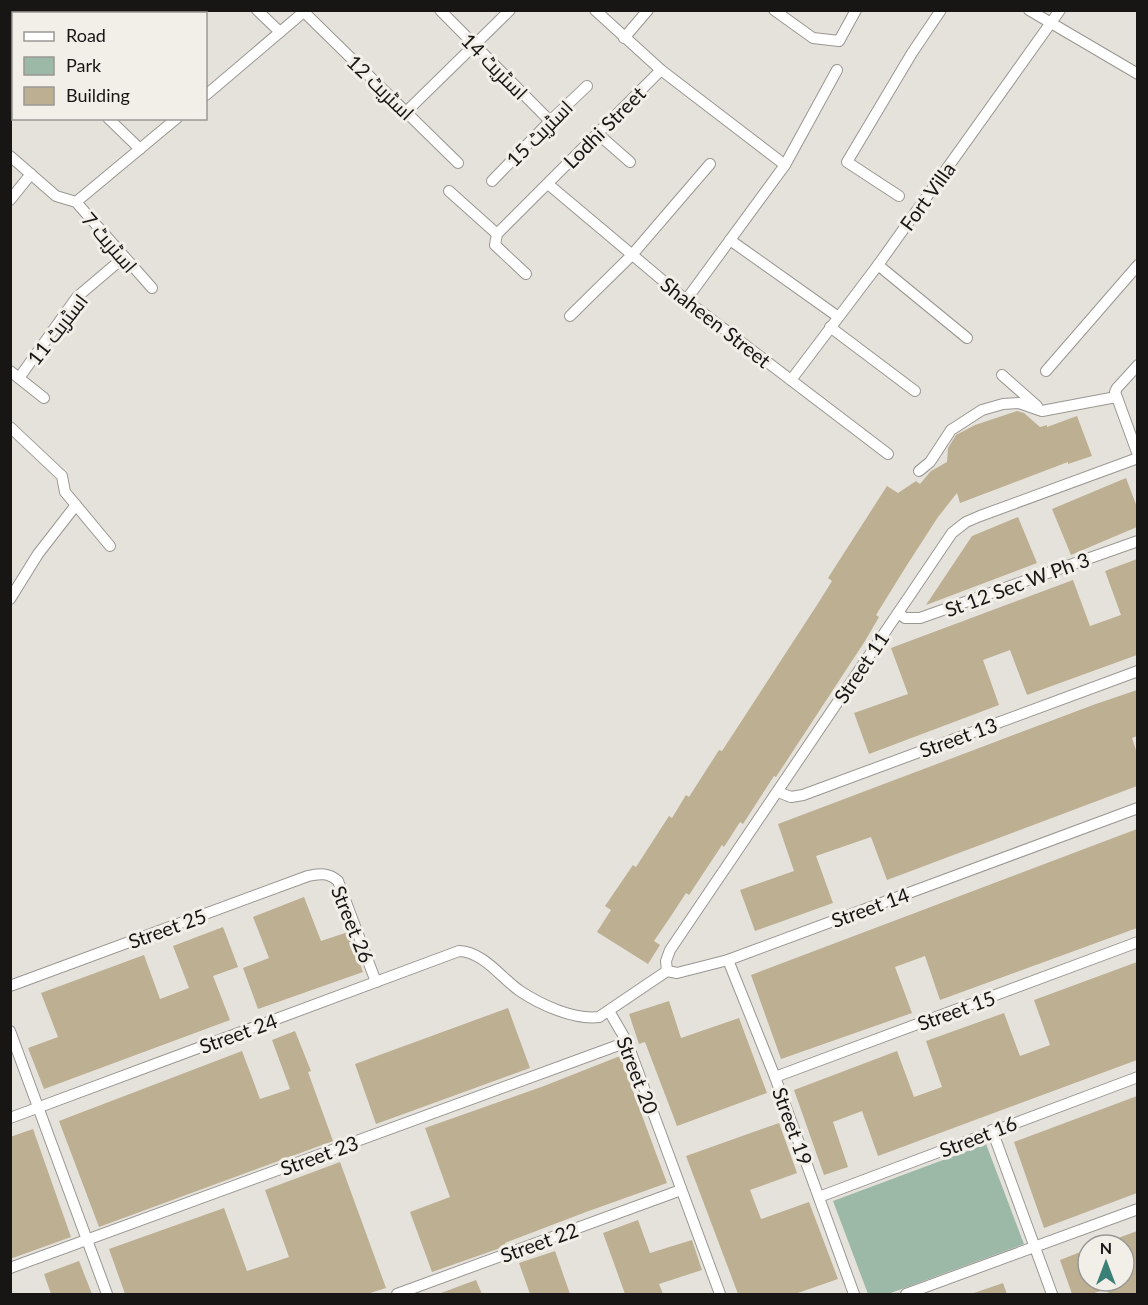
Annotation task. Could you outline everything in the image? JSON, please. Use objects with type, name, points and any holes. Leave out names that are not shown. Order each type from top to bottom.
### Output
[{"type":"street","points":[[257,10],[280,32]]},
{"type":"street","name":"اسٹریٹ 14","points":[[440,10],[550,121]]},
{"type":"street","points":[[407,111],[510,10]]},
{"type":"street","points":[[595,10],[661,70],[785,165]]},
{"type":"street","points":[[624,38],[648,10]]},
{"type":"street","points":[[774,10],[813,38],[839,41],[856,10]]},
{"type":"street","points":[[899,196],[847,162],[912,53],[941,10]]},
{"type":"street","points":[[1029,10],[1137,74]]},
{"type":"street","name":"Fort Villa","points":[[791,380],[837,316],[878,265],[1060,10]]},
{"type":"street","points":[[208,89],[305,11]]},
{"type":"street","name":"اسٹریٹ 12","points":[[305,11],[458,163]]},
{"type":"street","name":"Lodhi Street","points":[[497,234],[661,70]]},
{"type":"street","points":[[686,300],[785,165],[837,70]]},
{"type":"street","name":"اسٹریٹ 15","points":[[492,182],[587,86]]},
{"type":"street","points":[[110,120],[140,149]]},
{"type":"street","points":[[76,202],[175,120]]},
{"type":"street","points":[[598,134],[630,162]]},
{"type":"street","name":"اسٹریٹ 7","points":[[10,156],[56,196],[76,202],[123,258],[152,288]]},
{"type":"street","points":[[570,316],[631,256],[710,164]]},
{"type":"street","points":[[12,195],[31,174]]},
{"type":"street","name":"Shaheen Street","points":[[548,184],[686,300],[888,454]]},
{"type":"street","points":[[449,191],[497,234],[495,244],[526,274]]},
{"type":"street","points":[[730,240],[837,316]]},
{"type":"street","name":"اسٹریٹ 11","points":[[15,375],[77,297],[123,258]]},
{"type":"street","points":[[878,265],[967,338]]},
{"type":"street","points":[[1046,371],[1137,265]]},
{"type":"street","points":[[830,327],[915,392]]},
{"type":"street","points":[[1137,365],[1117,388],[1116,397],[1137,456]]},
{"type":"street","points":[[15,375],[44,399]]},
{"type":"street","points":[[1002,375],[1041,411]]},
{"type":"street","points":[[919,471],[930,462],[951,430],[982,410],[1003,404],[1019,403],[1041,411],[1116,397]]},
{"type":"street","points":[[10,427],[62,476],[65,492],[110,546]]},
{"type":"street","name":"Street 11","points":[[667,971],[666,961],[670,950],[952,533],[966,522],[1137,456]]},
{"type":"street","points":[[10,599],[38,554],[76,505]]},
{"type":"street","name":"St 12 Sec W Ph 3","points":[[898,613],[912,620],[921,618],[1137,541]]},
{"type":"street","name":"Street 13","points":[[778,792],[791,797],[803,795],[1137,671]]},
{"type":"street","name":"Street 14","points":[[609,1011],[667,971],[677,973],[728,960],[1137,808]]},
{"type":"street","name":"Street 26","points":[[324,874],[333,876],[338,881],[376,982]]},
{"type":"street","name":"Street 25","points":[[10,986],[308,876],[324,874]]},
{"type":"street","name":"Street 15","points":[[775,1077],[1137,942]]},
{"type":"street","name":"Street 24","points":[[10,1118],[459,951],[466,951]]},
{"type":"street","name":"Street 20","points":[[466,951],[476,955],[520,991],[547,1005],[590,1018],[599,1017],[609,1011],[627,1042],[720,1294]]},
{"type":"street","name":"Street 19","points":[[728,960],[775,1077],[854,1294]]},
{"type":"street","points":[[10,1031],[107,1294]]},
{"type":"street","name":"Street 23","points":[[10,1268],[627,1042]]},
{"type":"street","name":"Street 16","points":[[819,1197],[1137,1077]]},
{"type":"street","points":[[992,1131],[1052,1294]]},
{"type":"street","name":"Street 22","points":[[397,1294],[681,1190]]},
{"type":"street","points":[[906,1294],[1137,1209]]},
{"type":"green space","points":[[986,1144],[1024,1244],[888,1294],[868,1294],[833,1201]]},
{"type":"building","points":[[1017,411],[1024,413],[1040,427],[1047,425],[1047,427],[1077,416],[1092,456],[1068,464],[1068,462],[960,503],[957,493],[938,517],[907,565],[876,615],[879,617],[865,641],[776,777],[774,776],[743,824],[740,822],[724,847],[722,845],[689,895],[686,893],[654,941],[660,945],[648,964],[597,932],[611,910],[605,906],[633,865],[636,867],[669,816],[672,818],[686,795],[689,797],[719,750],[722,751],[832,581],[828,578],[887,486],[898,493],[916,481],[920,484],[931,471],[947,462],[948,448],[956,435],[975,425]]},
{"type":"building","points":[[1126,478],[1137,507],[1137,527],[1071,555],[1052,509]]},
{"type":"building","points":[[1018,517],[1037,563],[926,605],[972,536]]},
{"type":"building","points":[[1137,559],[1137,655],[1027,695],[1010,650],[983,660],[999,705],[869,754],[854,713],[908,694],[891,648],[1073,580],[1090,626],[1121,615],[1105,571]]},
{"type":"building","points":[[1137,690],[1137,736],[1132,738],[1137,753],[1137,786],[887,880],[871,837],[816,856],[833,903],[755,931],[740,890],[794,871],[778,824]]},
{"type":"building","points":[[1137,829],[1137,928],[940,1000],[925,956],[895,967],[912,1013],[781,1059],[751,975]]},
{"type":"building","points":[[304,897],[321,941],[348,932],[363,972],[258,1009],[243,968],[269,958],[253,917]]},
{"type":"building","points":[[223,927],[238,967],[213,976],[230,1020],[44,1089],[28,1048],[58,1037],[41,993],[144,955],[160,999],[189,988],[173,946]]},
{"type":"building","points":[[1137,962],[1137,1060],[878,1156],[862,1111],[833,1122],[848,1167],[824,1175],[794,1090],[897,1051],[914,1097],[942,1087],[926,1041],[1004,1013],[1020,1056],[1050,1045],[1034,1000]]},
{"type":"building","points":[[669,1001],[681,1038],[739,1018],[767,1093],[677,1126],[645,1042],[639,1044],[629,1014]]},
{"type":"building","points":[[508,1008],[530,1068],[376,1124],[355,1064]]},
{"type":"building","points":[[295,1031],[311,1071],[308,1072],[333,1141],[99,1227],[59,1121],[242,1051],[260,1099],[290,1089],[272,1040]]},
{"type":"building","points":[[620,1056],[667,1183],[505,1243],[506,1246],[432,1272],[410,1212],[450,1197],[425,1128],[544,1086]]},
{"type":"building","points":[[1137,1096],[1137,1193],[1044,1228],[1014,1142]]},
{"type":"building","points":[[779,1123],[797,1173],[750,1190],[761,1219],[809,1202],[838,1279],[795,1294],[738,1294],[686,1156]]},
{"type":"building","points":[[33,1129],[71,1237],[10,1259],[10,1137]]},
{"type":"building","points":[[340,1162],[386,1288],[367,1294],[125,1294],[109,1249],[224,1208],[247,1271],[289,1257],[265,1190]]},
{"type":"building","points":[[638,1220],[650,1253],[692,1240],[702,1270],[659,1284],[663,1294],[625,1294],[603,1233]]},
{"type":"building","points":[[1137,1231],[1137,1294],[1109,1294],[1136,1293],[1136,1233],[1132,1233]]},
{"type":"building","points":[[555,1251],[570,1294],[530,1294],[519,1263]]},
{"type":"building","points":[[1076,1254],[1076,1293],[1094,1293],[1072,1294],[1060,1260]]},
{"type":"building","points":[[79,1261],[92,1294],[51,1294],[44,1274]]},
{"type":"building","points":[[476,1280],[482,1294],[441,1294],[441,1293]]},
{"type":"building","points":[[1003,1283],[1007,1294],[974,1294],[974,1293]]}]
